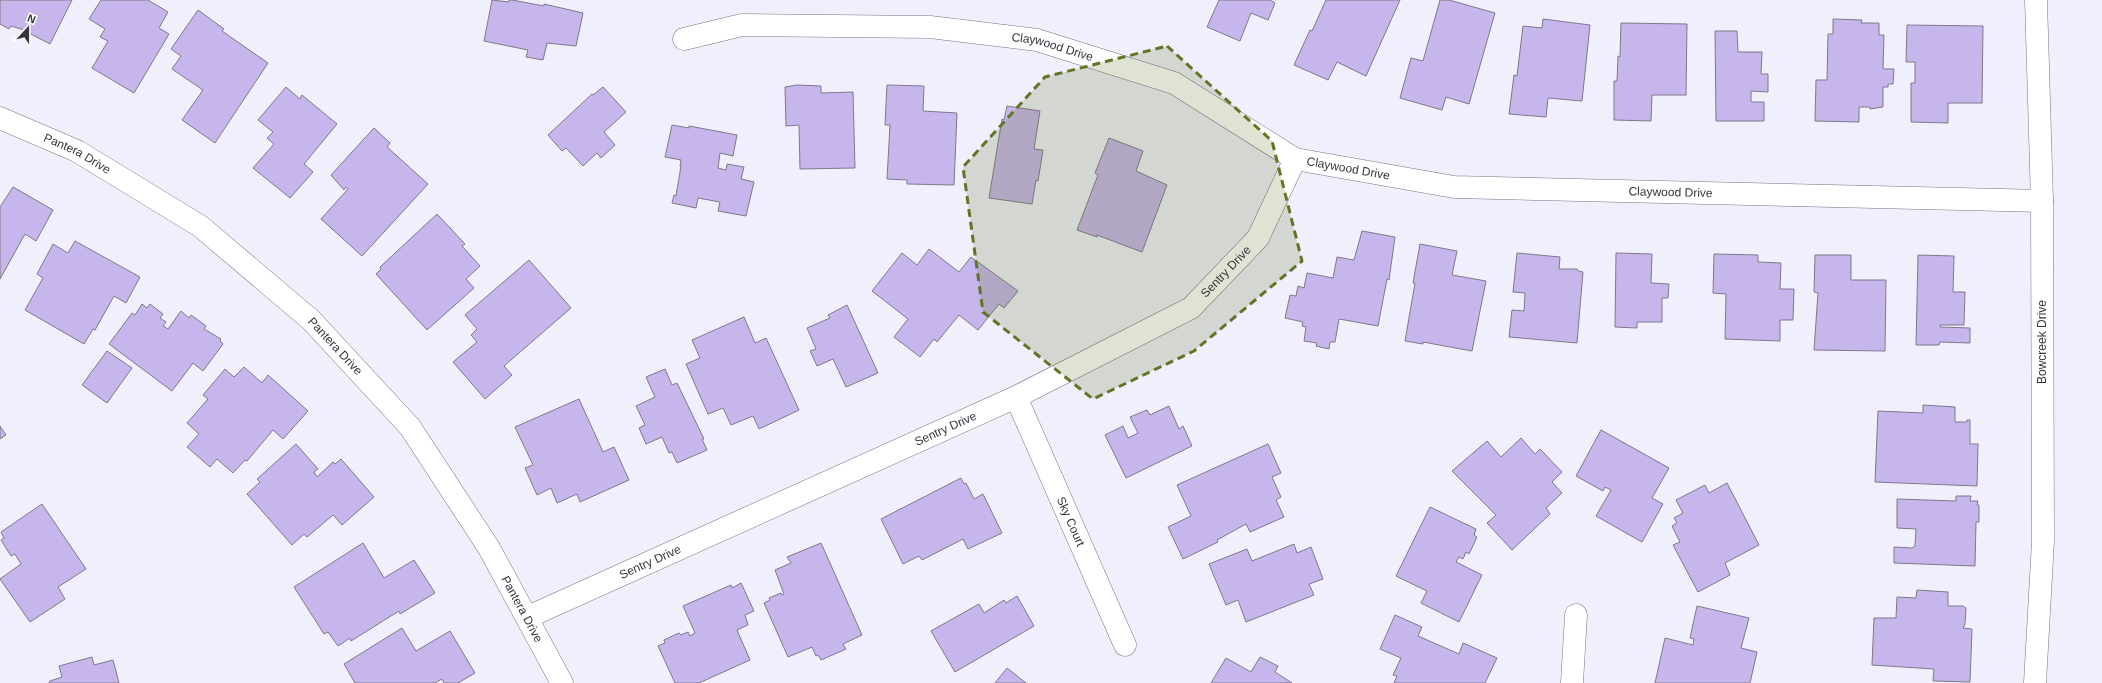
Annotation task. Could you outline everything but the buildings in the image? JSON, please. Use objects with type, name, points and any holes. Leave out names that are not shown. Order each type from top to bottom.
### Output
[{"type":"street","name":"Bowcreek Drive","points":[[2036,0],[2042,201],[2043,541],[2036,683]]},
{"type":"street","name":"Claywood Drive","points":[[684,39],[742,25],[930,28],[1037,40],[1174,83],[1295,159],[1454,187],[2042,201]]},
{"type":"street","name":"Pantera Drive","points":[[0,118],[77,151],[200,226],[311,320],[410,427],[489,548],[528,617],[562,683]]},
{"type":"street","name":"Sentry Drive","points":[[528,617],[1016,397],[1191,308],[1258,238],[1295,159]]},
{"type":"street","name":"Sky Court","points":[[1016,397],[1125,645]]},
{"type":"street","points":[[1572,683],[1576,615]]},
{"type":"highlighted area","points":[[1167,46],[1272,141],[1302,261],[1194,351],[1093,399],[983,312],[963,167],[1045,77]]}]
